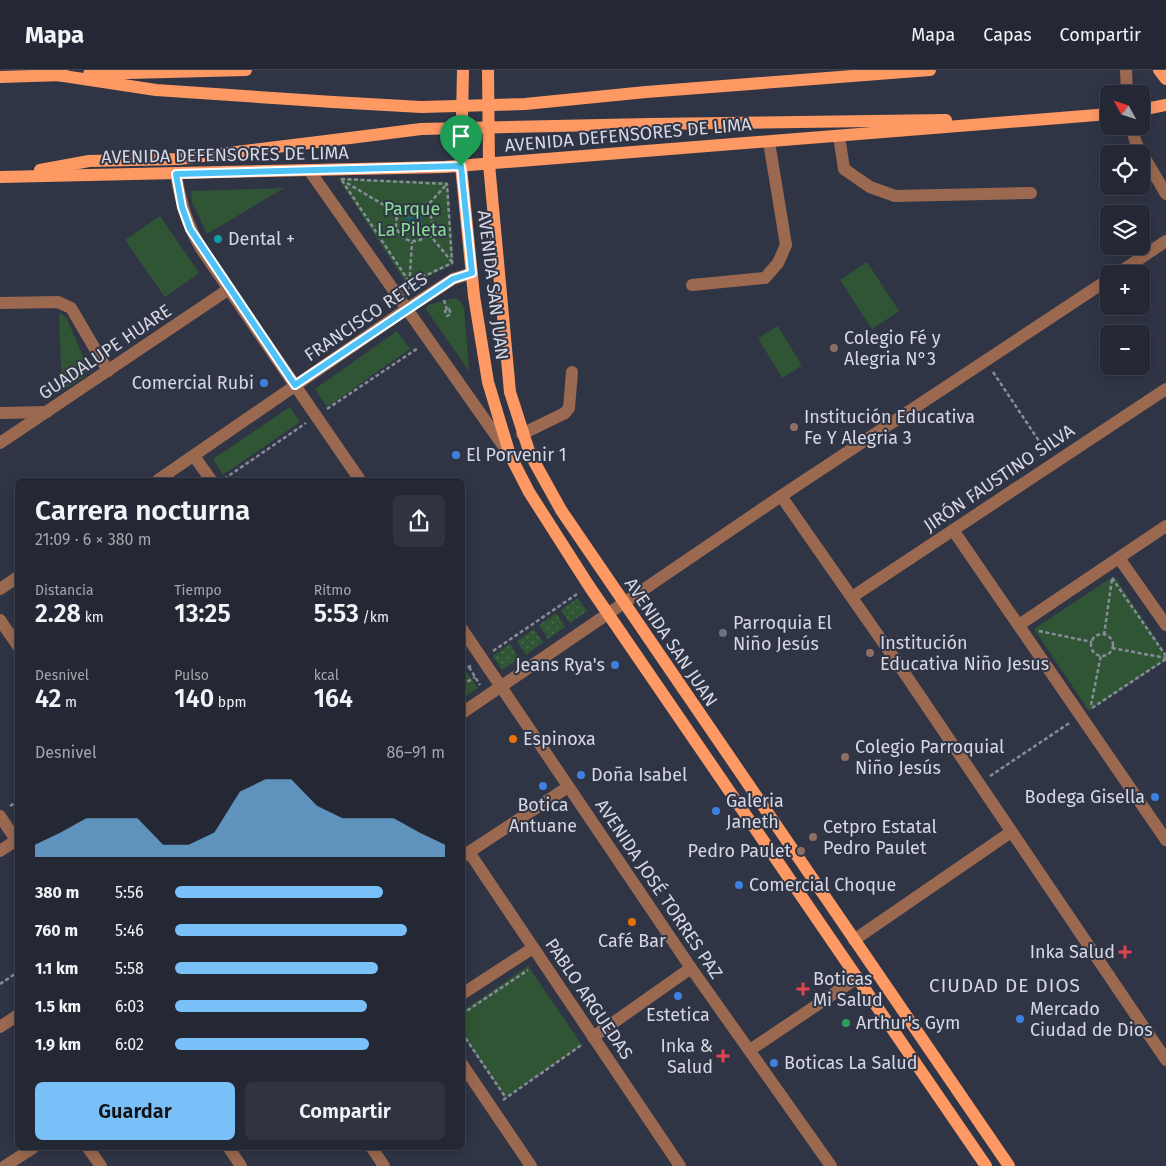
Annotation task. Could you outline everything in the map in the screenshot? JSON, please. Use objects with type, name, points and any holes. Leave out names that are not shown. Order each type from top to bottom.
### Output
[{"type":"main road","points":[[0,77],[57,72],[246,70]]},
{"type":"main road","name":"AVENIDA SAN JUAN","points":[[463,70],[461,166],[472,273],[488,382],[510,455],[529,492],[589,586],[986,1166]]},
{"type":"main road","name":"AVENIDA SAN JUAN","points":[[488,70],[488,164],[510,392],[522,434],[550,492],[1009,1166]]},
{"type":"main road","points":[[57,72],[156,90],[421,107],[524,104],[646,92],[930,70]]},
{"type":"main road","points":[[1159,70],[1166,79]]},
{"type":"main road","points":[[1150,108],[1166,105]]},
{"type":"main road","name":"AVENIDA DEFENSORES DE LIMA","points":[[3,177],[176,174],[313,175],[488,164],[1100,115]]},
{"type":"main road","points":[[3,177],[89,161],[179,159],[422,129],[1061,118]]},
{"type":"street","points":[[1126,70],[1126,85]]},
{"type":"street","points":[[1134,135],[1136,143],[1166,194]]},
{"type":"street","points":[[839,136],[844,169],[870,187],[895,196],[1030,193]]},
{"type":"street","points":[[692,285],[765,278],[778,264],[786,245],[769,142]]},
{"type":"street","points":[[176,174],[182,207],[190,229],[359,478]]},
{"type":"street","points":[[313,175],[510,455]]},
{"type":"street","points":[[1130,265],[1166,241]]},
{"type":"street","name":"FRANCISCO RETES","points":[[161,478],[408,308],[453,279],[472,273]]},
{"type":"street","points":[[465,711],[781,496],[1100,285]]},
{"type":"street","name":"GUADALUPE HUARE","points":[[0,444],[229,289]]},
{"type":"street","points":[[0,303],[58,302],[71,308],[108,371]]},
{"type":"street","points":[[522,434],[565,413],[569,408],[572,372]]},
{"type":"street","name":"JIRÓN FAUSTINO SILVA","points":[[852,597],[1054,463],[1164,395]]},
{"type":"street","points":[[0,413],[47,412]]},
{"type":"street","points":[[194,456],[210,478]]},
{"type":"street","points":[[781,496],[852,597],[1166,1060]]},
{"type":"street","points":[[1019,625],[1166,526]]},
{"type":"street","points":[[953,530],[1166,840]]},
{"type":"street","points":[[1119,558],[1166,625]]},
{"type":"street","points":[[0,589],[15,579]]},
{"type":"street","points":[[0,620],[15,642]]},
{"type":"street","name":"AVENIDA JOSÉ TORRES PAZ","points":[[465,633],[691,968],[831,1166]]},
{"type":"street","points":[[466,854],[568,787]]},
{"type":"street","points":[[0,816],[15,837]]},
{"type":"street","points":[[854,940],[1011,832]]},
{"type":"street","points":[[0,851],[15,841]]},
{"type":"street","name":"PABLO ARGUEDAS","points":[[466,854],[533,948],[680,1166]]},
{"type":"street","points":[[465,992],[533,948]]},
{"type":"street","points":[[593,1037],[691,968]]},
{"type":"street","points":[[750,1050],[857,978]]},
{"type":"street","points":[[0,1027],[15,1017]]},
{"type":"street","points":[[465,1068],[531,1166]]},
{"type":"street","points":[[5,1166],[30,1150]]},
{"type":"street","points":[[89,1150],[101,1166]]},
{"type":"street","points":[[229,1150],[241,1166]]},
{"type":"street","points":[[373,1150],[384,1166]]},
{"type":"path","points":[[313,175],[341,179],[447,184]]},
{"type":"path","points":[[341,179],[399,214]]},
{"type":"path","points":[[341,179],[410,283]]},
{"type":"path","points":[[425,208],[447,184]]},
{"type":"path","points":[[447,184],[452,263]]},
{"type":"path","points":[[414,205],[425,208],[429,212],[433,224],[429,234],[424,239],[412,242],[406,240],[398,231],[396,225],[399,214],[403,209],[414,205]]},
{"type":"path","points":[[429,234],[452,263]]},
{"type":"path","points":[[408,308],[412,242]]},
{"type":"path","points":[[410,283],[452,263]]},
{"type":"path","points":[[447,310],[443,299],[450,298]]},
{"type":"path","points":[[985,360],[1054,463]]},
{"type":"path","points":[[1104,635],[1112,577],[1119,558]]},
{"type":"path","points":[[1105,582],[1112,577]]},
{"type":"path","points":[[1112,577],[1166,657]]},
{"type":"path","points":[[465,669],[589,586]]},
{"type":"path","points":[[1036,630],[1043,624]]},
{"type":"path","points":[[1036,630],[1092,642]]},
{"type":"path","points":[[1036,630],[1041,638]]},
{"type":"path","points":[[1098,635],[1110,638],[1112,648],[1110,652],[1101,656],[1093,651],[1092,642],[1098,635]]},
{"type":"path","points":[[1112,648],[1166,657]]},
{"type":"path","points":[[1084,702],[1090,710],[1101,656]]},
{"type":"path","points":[[469,667],[488,696]]},
{"type":"path","points":[[465,683],[475,677]]},
{"type":"path","points":[[465,1012],[529,968],[534,976]]},
{"type":"path","points":[[0,984],[15,974]]},
{"type":"path","points":[[465,1037],[506,1098]]},
{"type":"path","points":[[492,1108],[593,1037]]},
{"type":"path","points":[[576,1038],[581,1046]]},
{"type":"green space","name":"Parque La Pileta","points":[[338,178],[448,182],[454,264],[408,286]]},
{"type":"green space","points":[[284,188],[207,234],[192,202],[191,191]]},
{"type":"green space","points":[[160,216],[199,273],[165,297],[125,240]]},
{"type":"green space","points":[[867,262],[899,311],[872,329],[840,280]]},
{"type":"green space","points":[[454,298],[460,301],[464,308],[469,371],[426,309],[428,305]]},
{"type":"green space","points":[[59,313],[66,317],[88,368],[84,377],[62,391]]},
{"type":"green space","points":[[778,326],[802,366],[782,378],[758,338]]},
{"type":"green space","points":[[397,331],[410,349],[327,407],[315,389]]},
{"type":"green space","points":[[290,407],[300,422],[223,475],[213,459]]},
{"type":"green space","points":[[1114,576],[1166,654],[1166,660],[1089,711],[1034,629]]},
{"type":"green space","points":[[578,598],[587,611],[570,623],[561,610]]},
{"type":"green space","points":[[556,613],[565,627],[548,639],[539,625]]},
{"type":"green space","points":[[534,629],[543,642],[526,655],[517,641]]},
{"type":"green space","points":[[510,644],[519,658],[502,670],[493,656]]},
{"type":"green space","points":[[465,672],[478,688],[465,697]]},
{"type":"green space","points":[[528,966],[582,1045],[505,1098],[465,1039],[465,1010]]},
{"type":"shaded area","points":[[420,214],[423,219],[424,230],[421,233],[415,231],[408,233],[405,218],[409,216],[414,218]]},
{"type":"place","name":"Dental +","points":[[218,239]]},
{"type":"place","name":"Colegio Fé y Alegria N°3","points":[[834,348]]},
{"type":"place","name":"Comercial Rubi","points":[[264,383]]},
{"type":"place","name":"Institución Educativa Fe Y Alegria 3","points":[[794,427]]},
{"type":"place","name":"El Porvenir 1","points":[[456,455]]},
{"type":"place","name":"Parroquia El Niño Jesús","points":[[723,633]]},
{"type":"place","name":"Institución Educativa Niño Jesus","points":[[870,653]]},
{"type":"place","name":"Jeans Rya's","points":[[615,665]]},
{"type":"place","name":"Espinoxa","points":[[513,739]]},
{"type":"place","name":"Colegio Parroquial Niño Jesús","points":[[845,757]]},
{"type":"place","name":"Doña Isabel","points":[[581,775]]},
{"type":"place","name":"Botica Antuane","points":[[543,786]]},
{"type":"place","name":"Bodega Gisella","points":[[1155,797]]},
{"type":"place","name":"Galeria Janeth","points":[[716,811]]},
{"type":"place","name":"Cetpro Estatal Pedro Paulet","points":[[813,837]]},
{"type":"place","name":"Pedro Paulet","points":[[801,851]]},
{"type":"place","name":"Comercial Choque","points":[[739,885]]},
{"type":"place","name":"Café Bar","points":[[632,922]]},
{"type":"place","name":"Inka Salud","points":[[1125,952]]},
{"type":"place","name":"Boticas Mi Salud","points":[[803,989]]},
{"type":"place","name":"Estetica","points":[[678,996]]},
{"type":"place","name":"Mercado Ciudad de Dios","points":[[1020,1019]]},
{"type":"place","name":"Arthur's Gym","points":[[846,1023]]},
{"type":"place","name":"Inka & Salud","points":[[723,1056]]},
{"type":"place","name":"Boticas La Salud","points":[[774,1063]]},
{"type":"district","name":"CIUDAD DE DIOS","points":[[1005,985]]},
{"type":"route","points":[[461,166],[472,273],[453,279],[295,385],[202,250],[190,229],[182,207],[176,174],[445,167],[461,166]]}]
